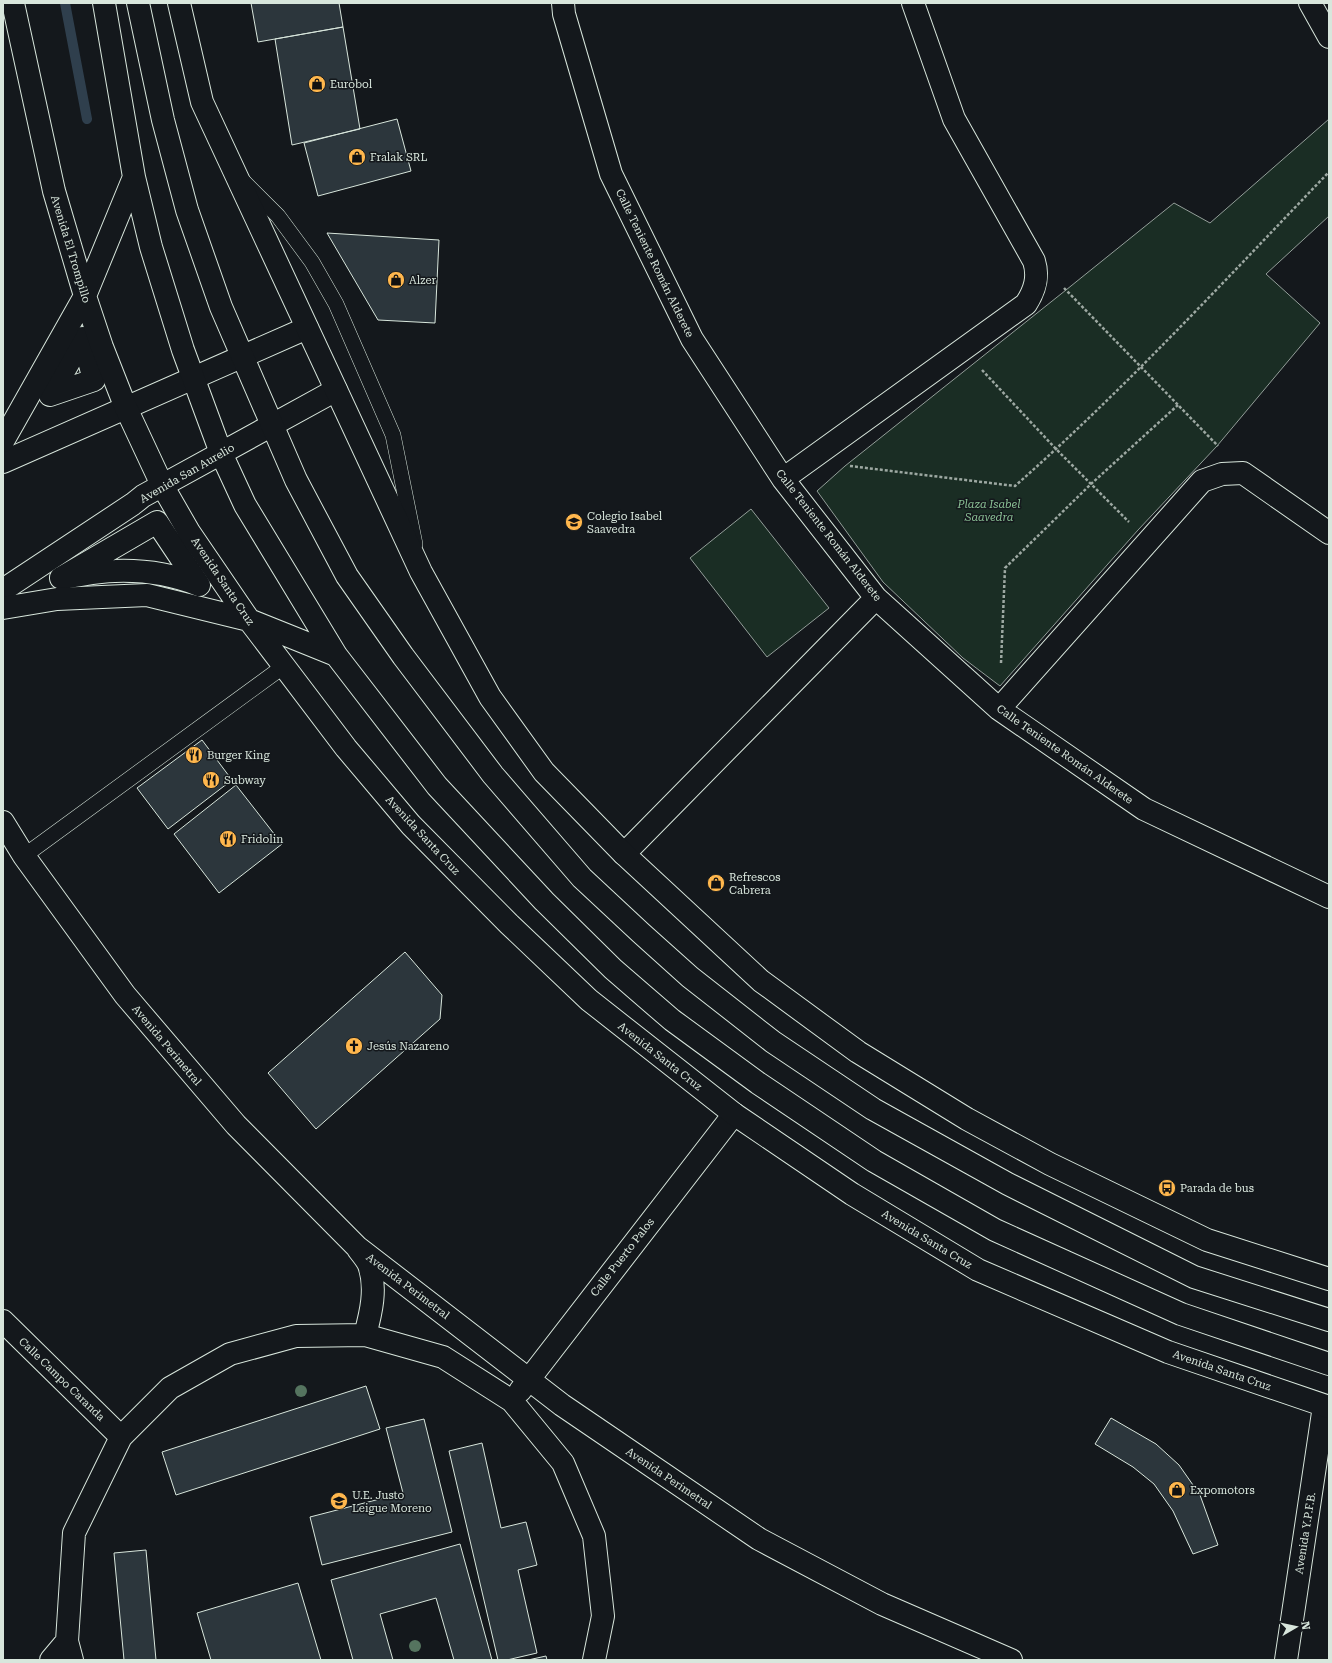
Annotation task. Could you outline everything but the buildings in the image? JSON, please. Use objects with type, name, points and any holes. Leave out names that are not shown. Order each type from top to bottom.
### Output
[{"type":"main road","name":"Avenida El Trompillo","points":[[13,3],[54,191],[85,296],[102,347],[126,408],[162,486]]},
{"type":"main road","points":[[104,3],[134,177],[154,255],[174,323],[221,453],[245,505],[336,655],[437,786],[544,901],[613,969],[660,1010],[758,1083],[874,1161],[995,1230],[1181,1314],[1329,1364]]},
{"type":"main road","points":[[138,3],[163,120],[187,210],[221,307],[296,480],[347,576],[403,656],[493,775],[582,878],[690,977],[773,1042],[873,1109],[1008,1184],[1194,1277],[1329,1320]]},
{"type":"main road","points":[[179,3],[202,102],[420,572],[490,697],[544,772],[624,854],[761,981],[858,1052],[967,1119],[1050,1164],[1207,1240],[1329,1279]]},
{"type":"main road","name":"Calle Teniente Román Alderete","points":[[563,3],[564,14],[611,174],[692,339],[783,479],[876,598],[999,709],[1144,809],[1329,897]]},
{"type":"main road","points":[[783,479],[1026,304],[1035,288],[1037,270],[1030,253],[954,119],[913,3]]},
{"type":"main road","points":[[1310,3],[1329,37]]},
{"type":"main road","points":[[3,441],[85,296],[134,177]]},
{"type":"main road","points":[[3,462],[307,328]]},
{"type":"main road","name":"Avenida San Aurelio","points":[[3,590],[134,504],[142,496],[336,390]]},
{"type":"main road","points":[[999,709],[1202,481],[1222,474],[1243,473],[1329,533]]},
{"type":"main road","name":"Avenida Santa Cruz","points":[[162,486],[189,532],[249,620],[346,748],[411,826],[509,924],[589,1000],[734,1114],[852,1194],[978,1270],[1168,1352],[1327,1407]]},
{"type":"main road","points":[[157,522],[199,586],[182,578],[165,575],[115,571],[61,578],[144,530],[157,522]]},
{"type":"main road","points":[[3,608],[57,599],[147,595],[249,620],[336,655]]},
{"type":"main road","points":[[624,854],[876,598]]},
{"type":"main road","name":"Avenida Perimetral","points":[[3,822],[24,856],[124,995],[236,1125],[357,1246],[562,1405],[759,1539],[882,1604],[1011,1660]]},
{"type":"main road","name":"Calle Puerto Palos","points":[[512,1401],[734,1114]]},
{"type":"main road","name":"Avenida Perimetral","points":[[357,1246],[369,1265],[373,1289],[371,1312],[365,1334]]},
{"type":"main road","name":"Calle Campo Caranda","points":[[3,1321],[121,1437]]},
{"type":"main road","points":[[51,1660],[70,1650],[74,1533],[121,1437],[170,1388],[230,1354],[296,1336],[365,1334],[444,1357],[512,1401],[563,1463],[594,1536],[603,1616],[594,1660]]},
{"type":"main road","name":"Avenida Y.P.F.B.","points":[[1286,1660],[1327,1407]]},
{"type":"lane","points":[[236,174],[278,216],[312,262],[336,304],[393,436],[420,572]]},
{"type":"lane","points":[[24,856],[284,666]]},
{"type":"path","points":[[808,461],[1015,486],[1142,367],[1329,172]]},
{"type":"path","points":[[1061,285],[1243,473]]},
{"type":"path","points":[[963,349],[1056,449],[1148,541]]},
{"type":"path","points":[[999,709],[1005,568],[1091,484],[1178,405]]},
{"type":"green space","name":"Plaza Isabel Saavedra","points":[[1329,119],[1329,216],[1266,274],[1320,323],[1217,446],[1138,530],[1000,686],[963,658],[883,582],[817,491],[845,466],[1174,203],[1210,223]]},
{"type":"green space","points":[[751,509],[829,608],[767,657],[690,558]]},
{"type":"waterway","points":[[65,3],[87,119]]},
{"type":"place","name":"Eurobol","points":[[317,84]]},
{"type":"place","name":"Fralak SRL","points":[[357,157]]},
{"type":"place","name":"Alzer","points":[[396,280]]},
{"type":"place","name":"Colegio Isabel Saavedra","points":[[574,522]]},
{"type":"place","name":"Burger King","points":[[194,755]]},
{"type":"place","name":"Subway","points":[[211,780]]},
{"type":"place","name":"Fridolin","points":[[228,839]]},
{"type":"place","name":"Refrescos Cabrera","points":[[716,883]]},
{"type":"place","name":"Jesús Nazareno","points":[[354,1046]]},
{"type":"place","name":"Parada de bus","points":[[1167,1188]]},
{"type":"place","name":"Expomotors","points":[[1177,1490]]},
{"type":"place","name":"U.E. Justo Leigue Moreno","points":[[339,1501]]}]
